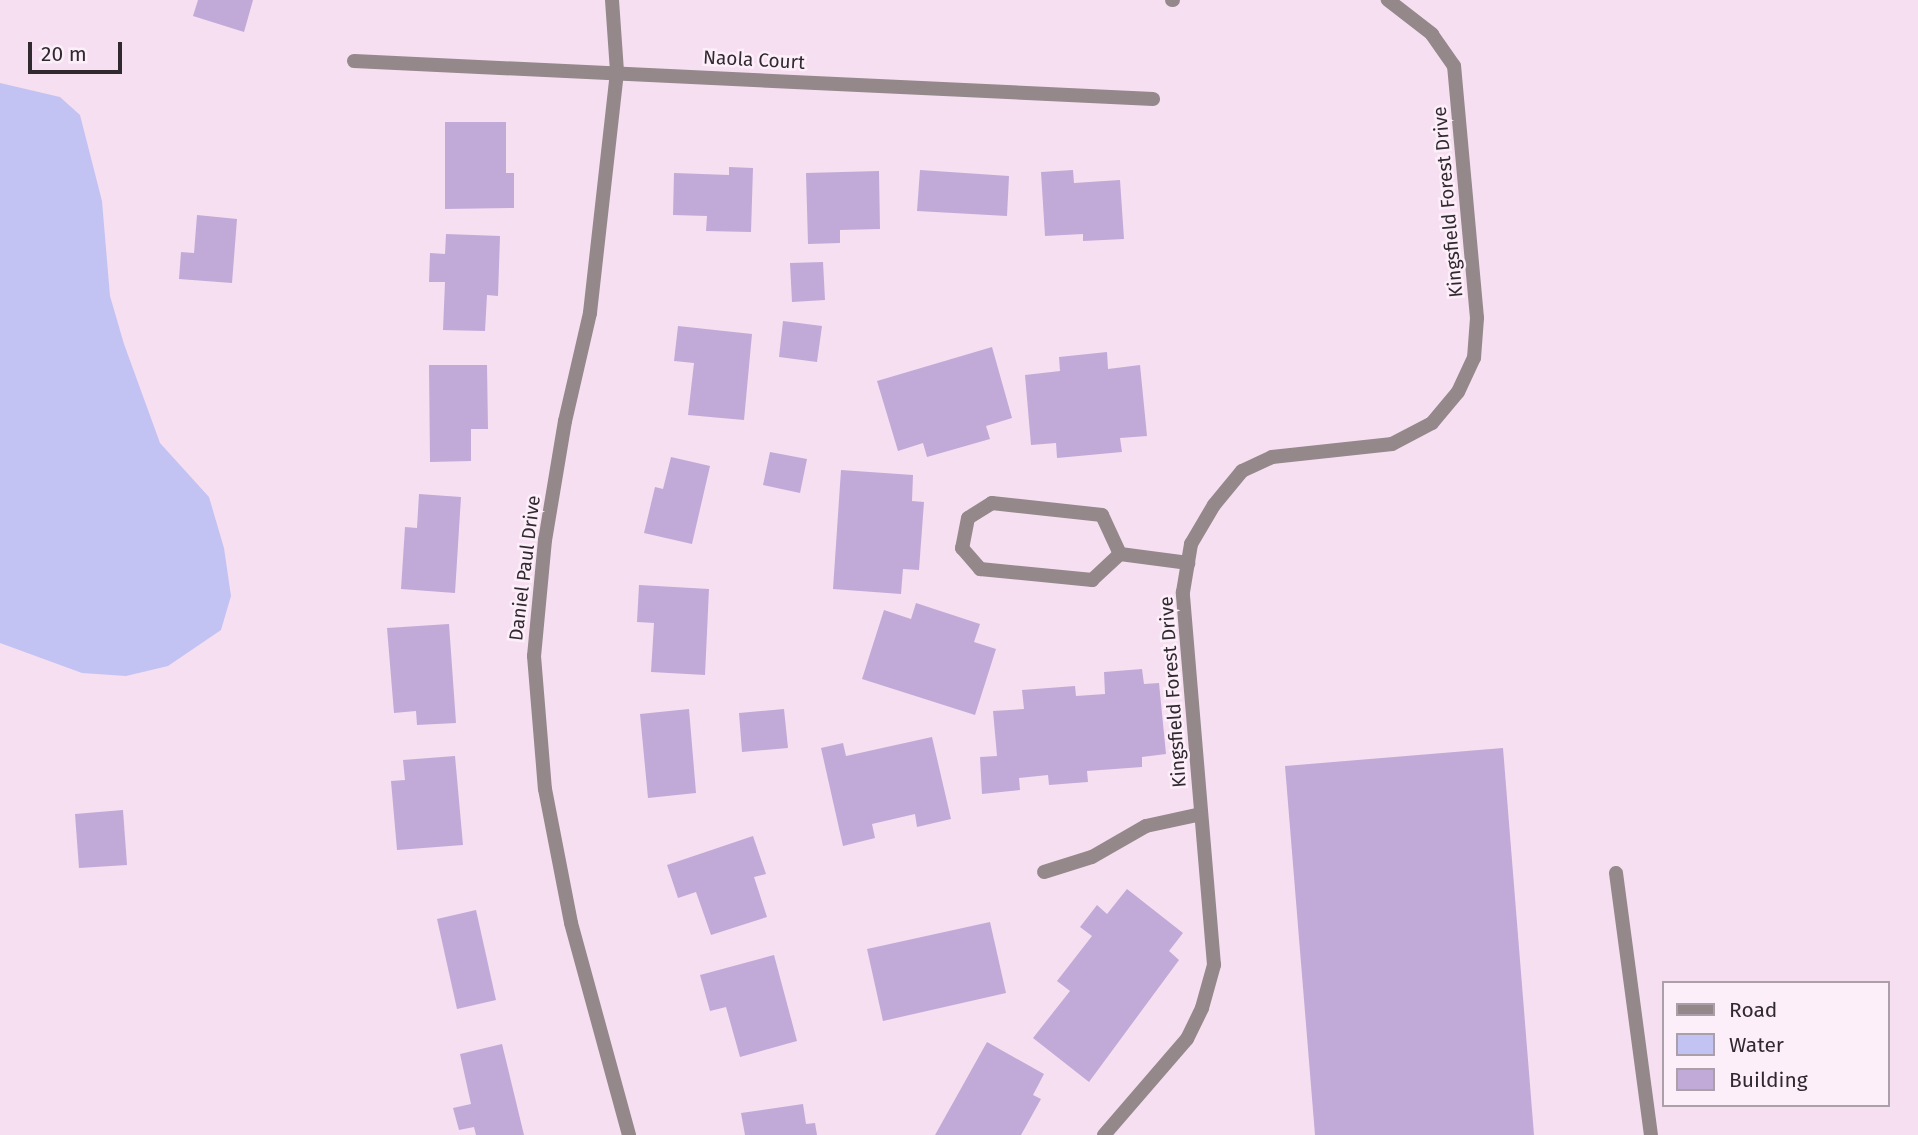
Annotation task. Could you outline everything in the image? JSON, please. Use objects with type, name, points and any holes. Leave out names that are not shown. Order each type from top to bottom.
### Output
[{"type":"street","name":"Daniel Paul Drive","points":[[612,0],[617,72],[590,313],[548,527],[534,656],[545,789],[571,923],[628,1135]]},
{"type":"street","name":"Kingsfield Forest Drive","points":[[1104,1135],[1187,1039],[1202,1007],[1214,965],[1183,592],[1191,544],[1213,505],[1242,471],[1272,457],[1392,444],[1432,423],[1458,392],[1474,358],[1477,318],[1454,66],[1432,34],[1388,0]]},
{"type":"street","name":"Naola Court","points":[[354,61],[1153,99]]},
{"type":"street","points":[[992,503],[1102,515],[1120,554],[1093,580],[980,569],[962,548],[968,518],[992,503]]},
{"type":"street","points":[[1120,554],[1188,563]]},
{"type":"street","points":[[1044,872],[1092,857],[1146,826],[1201,814]]},
{"type":"street","points":[[1616,873],[1651,1135]]},
{"type":"water","points":[[0,83],[60,97],[80,115],[102,201],[110,296],[124,344],[160,443],[209,497],[224,548],[231,596],[221,630],[168,666],[126,676],[82,673],[0,643]]},
{"type":"building","points":[[198,0],[253,0],[244,32],[193,16]]},
{"type":"building","points":[[445,122],[506,122],[506,173],[514,173],[514,208],[445,209]]},
{"type":"building","points":[[729,167],[753,168],[751,232],[706,231],[707,216],[673,215],[674,173],[729,175]]},
{"type":"building","points":[[920,170],[1009,176],[1007,216],[917,211]]},
{"type":"building","points":[[1073,170],[1074,183],[1120,180],[1124,239],[1083,241],[1083,234],[1045,236],[1041,172]]},
{"type":"building","points":[[879,171],[880,229],[840,230],[840,243],[808,244],[806,173]]},
{"type":"building","points":[[197,215],[237,219],[232,283],[179,279],[181,252],[194,253]]},
{"type":"building","points":[[446,234],[500,236],[498,296],[487,295],[485,331],[443,330],[445,282],[429,282],[430,253],[445,254]]},
{"type":"building","points":[[823,262],[825,300],[792,302],[790,263]]},
{"type":"building","points":[[783,321],[822,326],[817,362],[779,357]]},
{"type":"building","points":[[678,326],[752,334],[744,420],[688,415],[694,363],[674,361]]},
{"type":"building","points":[[992,347],[1012,418],[986,426],[990,439],[927,457],[923,443],[898,451],[877,381]]},
{"type":"building","points":[[1107,352],[1108,369],[1140,365],[1147,436],[1120,438],[1122,452],[1057,458],[1056,443],[1031,445],[1025,375],[1060,371],[1059,357]]},
{"type":"building","points":[[429,365],[487,365],[488,429],[471,429],[471,461],[430,462]]},
{"type":"building","points":[[770,452],[807,459],[800,493],[763,485]]},
{"type":"building","points":[[671,457],[710,466],[692,544],[644,533],[655,487],[663,489]]},
{"type":"building","points":[[841,470],[913,475],[912,501],[924,502],[919,570],[903,569],[901,594],[833,589]]},
{"type":"building","points":[[419,494],[461,497],[455,593],[401,589],[405,527],[417,528]]},
{"type":"building","points":[[639,585],[709,589],[705,675],[651,672],[654,623],[637,622]]},
{"type":"building","points":[[916,603],[980,624],[974,642],[996,649],[975,715],[862,679],[884,610],[911,619]]},
{"type":"building","points":[[449,624],[456,723],[417,725],[416,711],[394,713],[387,628]]},
{"type":"building","points":[[1142,669],[1144,684],[1159,683],[1166,754],[1142,757],[1142,767],[1087,771],[1088,782],[1049,785],[1048,775],[1019,778],[1020,790],[982,794],[980,757],[997,756],[993,711],[1024,709],[1022,690],[1075,686],[1076,696],[1105,694],[1104,672]]},
{"type":"building","points":[[689,709],[696,793],[648,798],[640,714]]},
{"type":"building","points":[[784,709],[788,748],[742,752],[739,713]]},
{"type":"building","points":[[932,737],[951,819],[917,827],[915,814],[872,824],[875,838],[843,846],[821,748],[843,743],[846,756]]},
{"type":"building","points":[[1503,748],[1534,1135],[1315,1135],[1285,766]]},
{"type":"building","points":[[455,756],[463,845],[397,850],[391,781],[405,780],[403,760]]},
{"type":"building","points":[[123,810],[127,865],[79,868],[75,814]]},
{"type":"building","points":[[753,836],[766,874],[754,877],[767,917],[711,935],[696,892],[678,898],[667,865]]},
{"type":"building","points":[[1127,889],[1183,933],[1169,951],[1179,960],[1089,1082],[1033,1038],[1070,991],[1057,981],[1092,936],[1080,927],[1097,905],[1107,914]]},
{"type":"building","points":[[476,910],[496,1000],[457,1009],[437,919]]},
{"type":"building","points":[[990,922],[1006,993],[883,1021],[867,949]]},
{"type":"building","points":[[774,955],[797,1041],[740,1057],[726,1007],[710,1011],[700,975]]},
{"type":"building","points":[[987,1042],[1044,1074],[1033,1095],[1041,1099],[1021,1135],[935,1135]]},
{"type":"building","points":[[502,1044],[524,1135],[476,1135],[474,1127],[459,1130],[453,1108],[471,1104],[460,1054]]},
{"type":"building","points":[[803,1104],[806,1124],[815,1123],[817,1135],[745,1135],[741,1113]]}]
